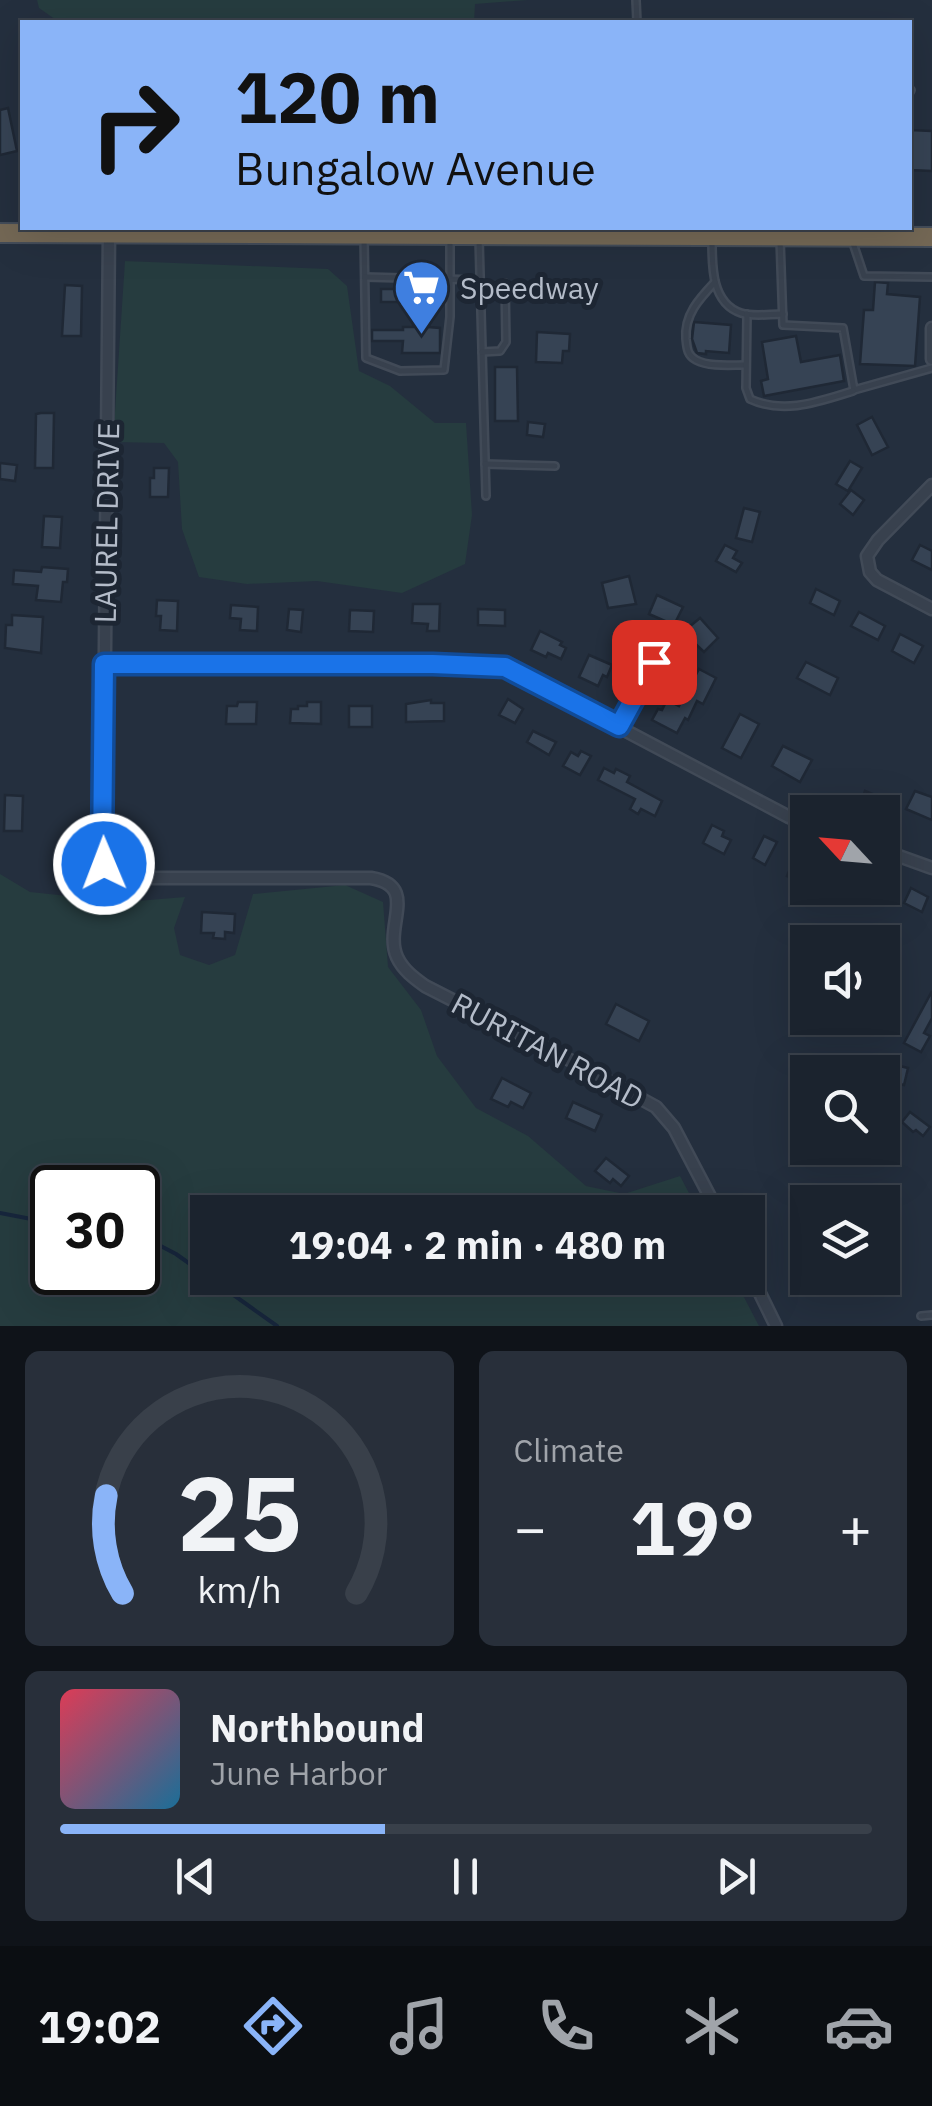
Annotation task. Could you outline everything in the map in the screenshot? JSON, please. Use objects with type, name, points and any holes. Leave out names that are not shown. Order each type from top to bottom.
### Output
[{"type":"highway","points":[[0,233],[671,232],[780,236],[848,232],[932,237]]},
{"type":"street","name":"LAUREL DRIVE","points":[[109,230],[104,864],[110,872],[126,878],[371,878],[386,882],[397,892]]},
{"type":"street","points":[[932,328],[932,359]]},
{"type":"street","points":[[929,493],[878,540],[867,556],[870,572],[878,580],[932,610]]},
{"type":"street","points":[[619,726],[654,662]]},
{"type":"street","points":[[104,664],[505,667],[790,818]]},
{"type":"street","points":[[900,856],[932,868]]},
{"type":"street","name":"RURITAN ROAD","points":[[397,892],[394,944],[398,958],[412,977],[656,1107],[674,1128],[709,1195]]},
{"type":"street","points":[[760,1295],[776,1326]]},
{"type":"lane","points":[[848,232],[864,276],[932,277]]},
{"type":"lane","points":[[364,234],[366,358],[400,371],[444,370],[450,317],[450,235]]},
{"type":"lane","points":[[478,235],[486,496]]},
{"type":"lane","points":[[712,236],[715,282],[730,308],[747,314],[783,314]]},
{"type":"lane","points":[[780,236],[783,325],[843,328],[854,390]]},
{"type":"lane","points":[[365,277],[480,280]]},
{"type":"lane","points":[[715,282],[696,302],[688,320],[687,352],[706,364],[746,365]]},
{"type":"lane","points":[[482,352],[500,351],[506,342],[505,283]]},
{"type":"lane","points":[[747,314],[747,394],[758,403],[807,405],[932,368]]},
{"type":"lane","points":[[485,464],[555,466]]},
{"type":"lane","points":[[921,1316],[932,1315]]},
{"type":"green space","points":[[37,0],[528,0],[475,4],[474,20],[56,20],[39,8]]},
{"type":"green space","points":[[125,261],[328,269],[347,286],[359,371],[390,386],[435,423],[466,423],[472,515],[465,564],[402,593],[317,581],[247,584],[199,577],[182,529],[178,462],[164,443],[113,442]]},
{"type":"green space","points":[[0,874],[30,892],[125,902],[185,897],[174,928],[180,955],[209,965],[235,955],[253,894],[345,885],[383,902],[388,967],[421,1010],[437,1056],[476,1108],[528,1136],[586,1186],[624,1194],[680,1176],[690,1195],[190,1195],[190,1295],[743,1295],[759,1326],[0,1326]]},
{"type":"building","points":[[8,108],[17,151],[0,155],[0,110]]},
{"type":"building","points":[[912,130],[932,131],[932,171],[912,170]]},
{"type":"building","points":[[875,282],[888,283],[887,294],[920,297],[915,366],[860,364],[864,310],[873,310]]},
{"type":"building","points":[[65,285],[82,286],[81,336],[62,336]]},
{"type":"building","points":[[381,289],[444,289],[444,302],[429,302],[429,327],[440,328],[440,353],[402,353],[403,341],[372,341],[372,330],[413,327],[413,302],[381,302]]},
{"type":"building","points":[[694,322],[731,325],[729,353],[697,353],[692,339]]},
{"type":"building","points":[[537,332],[570,334],[569,351],[563,351],[562,363],[536,362]]},
{"type":"building","points":[[796,336],[801,362],[840,355],[844,381],[764,396],[761,381],[768,379],[762,342]]},
{"type":"building","points":[[495,367],[517,367],[518,421],[495,421]]},
{"type":"building","points":[[54,413],[53,468],[35,468],[36,414]]},
{"type":"building","points":[[872,417],[888,447],[872,455],[857,425]]},
{"type":"building","points":[[528,422],[545,424],[543,437],[527,435]]},
{"type":"building","points":[[850,461],[862,468],[848,491],[836,484]]},
{"type":"building","points":[[0,463],[17,465],[15,481],[0,479]]},
{"type":"building","points":[[154,468],[169,468],[168,497],[150,497]]},
{"type":"building","points":[[851,490],[864,500],[853,515],[840,504]]},
{"type":"building","points":[[744,508],[760,512],[752,542],[736,538]]},
{"type":"building","points":[[44,516],[62,517],[60,548],[42,547]]},
{"type":"building","points":[[725,545],[737,551],[733,558],[742,563],[736,572],[716,561]]},
{"type":"building","points":[[920,545],[932,551],[932,570],[912,560]]},
{"type":"building","points":[[42,567],[68,569],[61,602],[36,600],[38,586],[13,584],[14,570],[41,572]]},
{"type":"building","points":[[629,576],[636,604],[608,608],[602,583]]},
{"type":"building","points":[[816,589],[840,601],[834,615],[810,603]]},
{"type":"building","points":[[657,595],[683,607],[674,625],[649,614]]},
{"type":"building","points":[[157,600],[178,601],[177,631],[160,630]]},
{"type":"building","points":[[413,604],[440,604],[439,631],[427,631],[428,624],[412,623]]},
{"type":"building","points":[[231,605],[258,607],[257,631],[240,630],[241,619],[230,618]]},
{"type":"building","points":[[289,609],[303,610],[301,632],[287,630]]},
{"type":"building","points":[[478,609],[505,610],[505,626],[478,625]]},
{"type":"building","points":[[350,610],[374,611],[373,632],[349,631]]},
{"type":"building","points":[[859,612],[885,626],[878,640],[851,626]]},
{"type":"building","points":[[12,615],[43,617],[41,653],[5,648],[6,625],[12,625]]},
{"type":"building","points":[[700,618],[718,638],[704,652],[683,632]]},
{"type":"building","points":[[540,631],[562,642],[560,645],[566,648],[561,659],[531,650]]},
{"type":"building","points":[[900,634],[923,646],[914,663],[892,651]]},
{"type":"building","points":[[589,655],[612,665],[598,686],[579,677]]},
{"type":"building","points":[[806,662],[838,678],[830,695],[797,678]]},
{"type":"building","points":[[699,669],[716,678],[703,704],[697,701],[677,733],[652,720],[667,700],[679,706]]},
{"type":"building","points":[[508,699],[523,709],[515,723],[499,715]]},
{"type":"building","points":[[431,700],[444,703],[444,721],[406,722],[406,704]]},
{"type":"building","points":[[238,702],[257,702],[256,724],[226,724],[227,706],[237,706]]},
{"type":"building","points":[[307,702],[321,702],[321,724],[290,723],[291,709],[307,706]]},
{"type":"building","points":[[349,706],[372,706],[372,727],[349,727]]},
{"type":"building","points":[[740,714],[759,724],[741,758],[722,748]]},
{"type":"building","points":[[533,731],[556,742],[549,755],[527,742]]},
{"type":"building","points":[[783,746],[812,760],[800,782],[772,766]]},
{"type":"building","points":[[581,751],[591,756],[580,775],[563,766],[571,752],[578,756]]},
{"type":"building","points":[[604,768],[630,776],[627,782],[662,801],[655,816],[630,809],[635,799],[598,780]]},
{"type":"building","points":[[915,791],[932,797],[932,820],[906,809]]},
{"type":"building","points":[[5,795],[23,796],[22,831],[4,831]]},
{"type":"building","points":[[712,825],[731,840],[724,854],[703,843]]},
{"type":"building","points":[[764,836],[777,842],[765,865],[753,858]]},
{"type":"building","points":[[911,888],[928,897],[922,912],[904,903]]},
{"type":"building","points":[[202,912],[235,914],[234,933],[225,932],[225,939],[213,938],[214,933],[201,933]]},
{"type":"building","points":[[932,991],[932,1018],[924,1033],[930,1036],[921,1052],[904,1043]]},
{"type":"building","points":[[616,1004],[649,1021],[639,1041],[606,1024]]},
{"type":"building","points":[[900,1066],[908,1068],[904,1085],[900,1084]]},
{"type":"building","points":[[502,1078],[531,1093],[523,1108],[511,1102],[508,1107],[491,1099]]},
{"type":"building","points":[[573,1102],[602,1115],[595,1131],[566,1118]]},
{"type":"building","points":[[910,1112],[930,1127],[923,1136],[902,1122]]},
{"type":"building","points":[[606,1158],[629,1176],[621,1186],[595,1171]]},
{"type":"waterway","points":[[0,1213],[30,1219]]},
{"type":"waterway","points":[[160,1246],[277,1326]]},
{"type":"place","name":"Speedway","points":[[421,336]]},
{"type":"route","points":[[104,864],[104,664],[505,667],[619,726],[654,662]]}]
